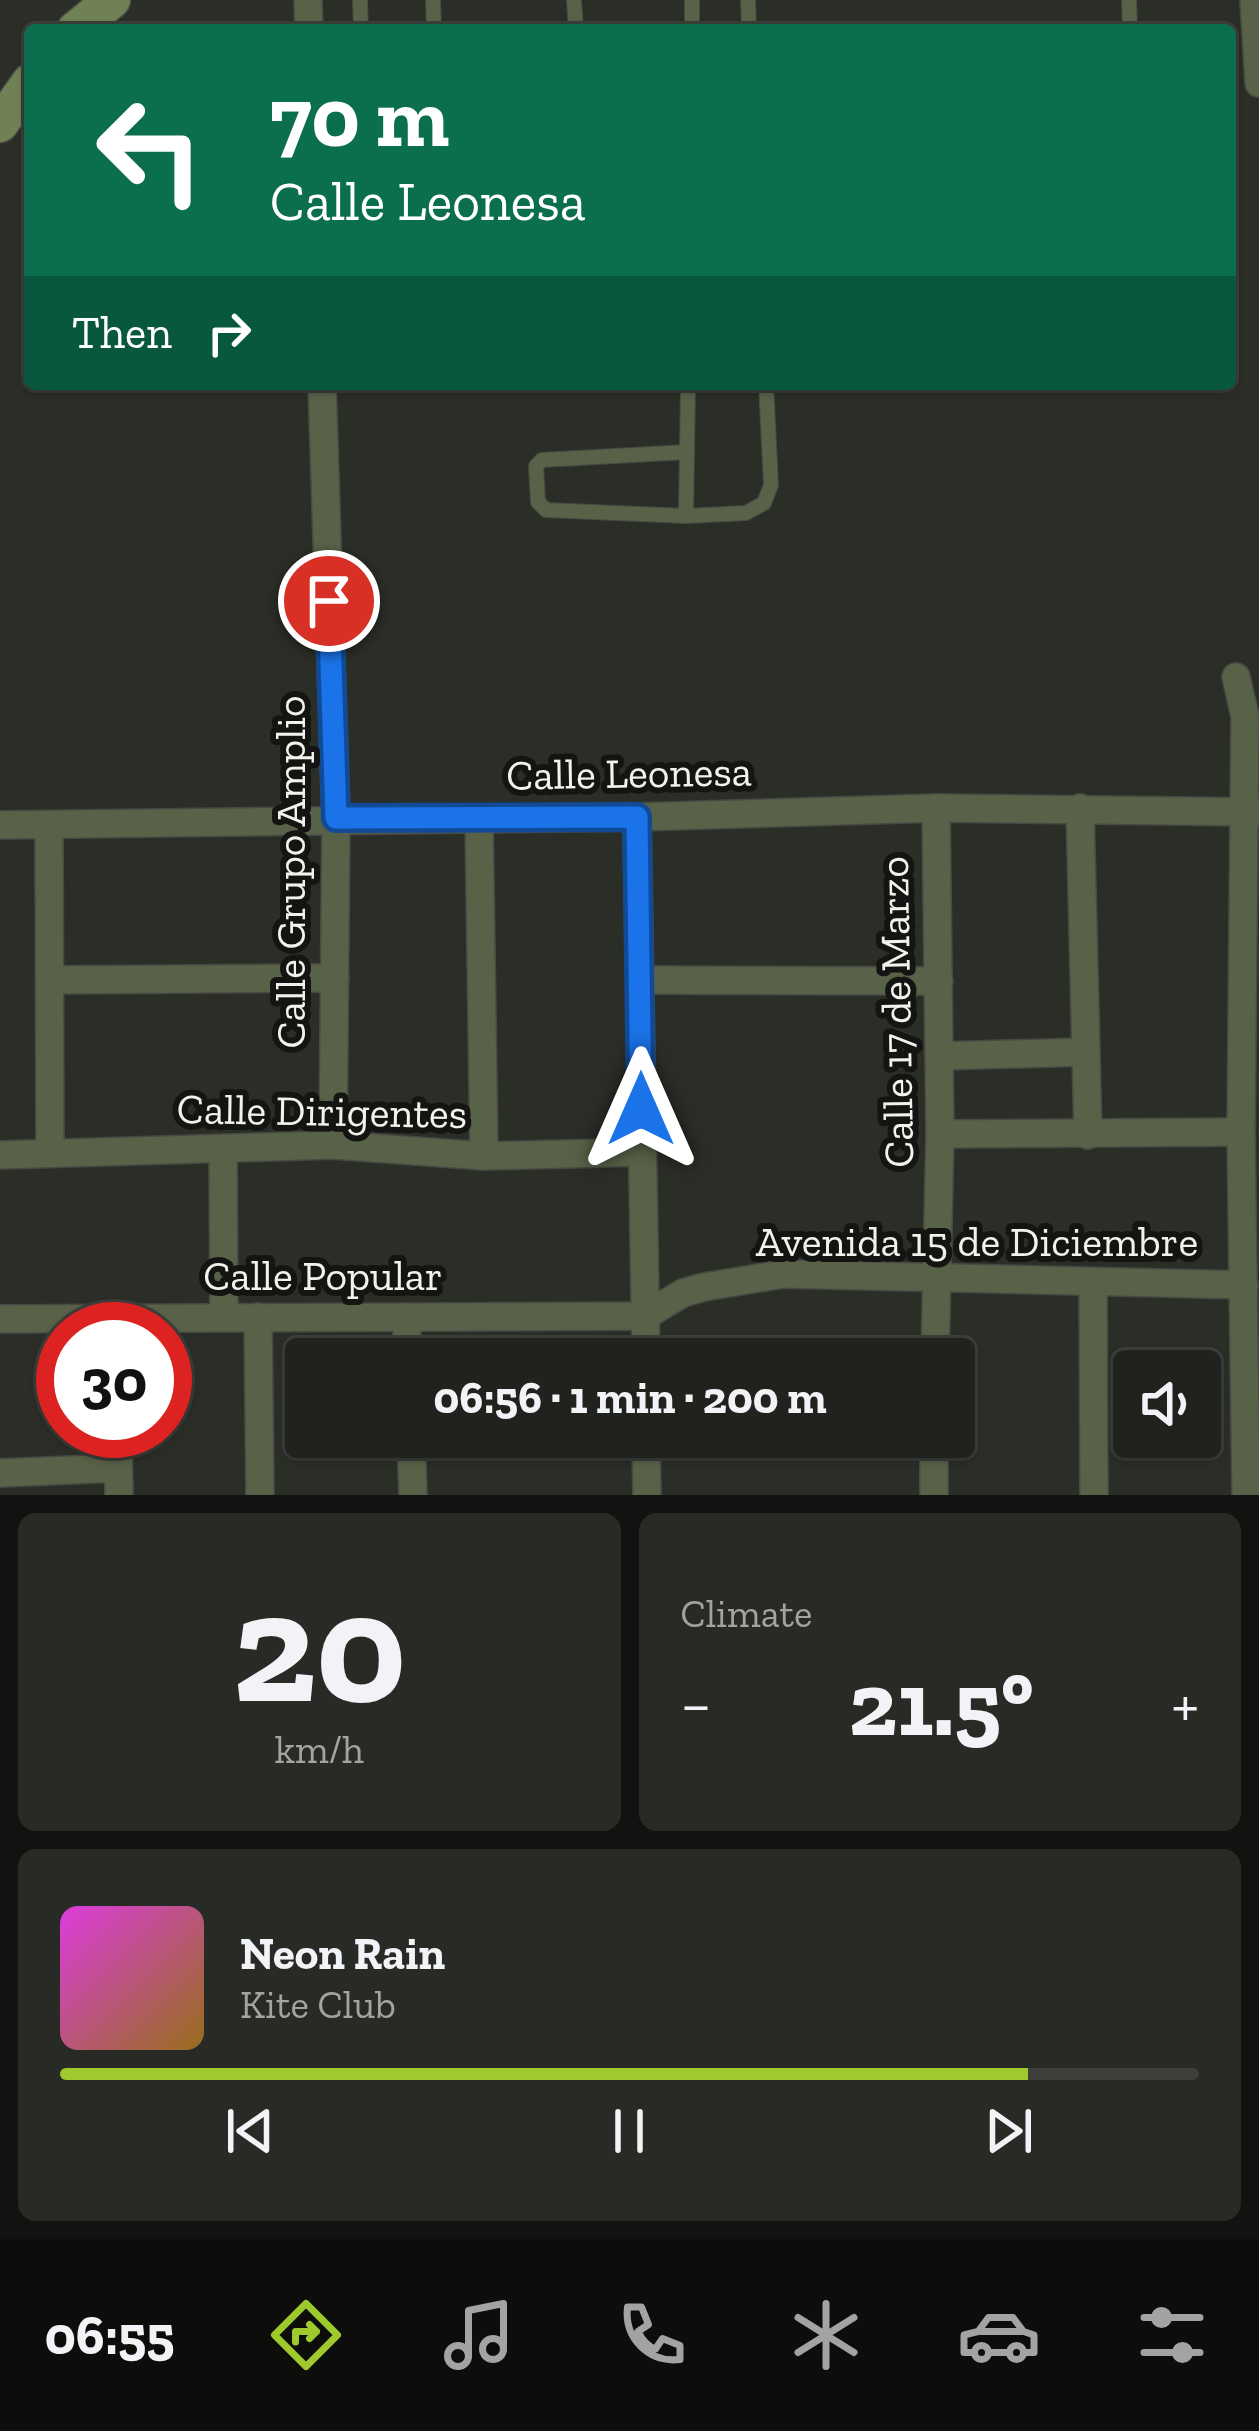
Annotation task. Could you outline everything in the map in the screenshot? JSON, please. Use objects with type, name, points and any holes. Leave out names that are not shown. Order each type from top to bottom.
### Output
[{"type":"street","points":[[82,24],[112,0]]},
{"type":"street","points":[[1254,0],[1259,83]]},
{"type":"street","points":[[0,97],[24,75]]},
{"type":"street","points":[[0,124],[24,90]]},
{"type":"street","name":"Calle Grupo Amplio","points":[[322,390],[336,818],[333,1144]]},
{"type":"street","points":[[1236,677],[1246,716],[1252,813],[1241,1132],[1244,1285],[1252,1320],[1246,1495]]},
{"type":"street","name":"Calle Leonesa","points":[[0,825],[936,808],[1252,813]]},
{"type":"street","name":"Calle 17 de Marzo","points":[[936,808],[940,1134],[936,1338]]},
{"type":"street","points":[[1080,808],[1088,1135]]},
{"type":"street","points":[[637,817],[646,1338]]},
{"type":"street","points":[[479,818],[484,1156]]},
{"type":"street","points":[[49,825],[50,1153]]},
{"type":"street","points":[[52,980],[334,979]]},
{"type":"street","points":[[641,980],[939,980]]},
{"type":"street","points":[[940,1056],[1086,1052]]},
{"type":"street","points":[[940,1134],[1241,1132]]},
{"type":"street","name":"Calle Dirigentes","points":[[0,1155],[333,1144],[484,1156],[642,1152]]},
{"type":"street","points":[[223,1149],[224,1316]]},
{"type":"street","name":"Avenida 15 de Diciembre","points":[[645,1316],[683,1293],[783,1274],[1244,1285]]},
{"type":"street","points":[[1093,1282],[1094,1495]]},
{"type":"street","name":"Calle Popular","points":[[192,1318],[645,1316]]},
{"type":"street","points":[[258,1317],[260,1495]]},
{"type":"street","points":[[406,1318],[407,1338]]},
{"type":"street","name":"Calle Popular","points":[[0,1319],[36,1321]]},
{"type":"street","points":[[412,1458],[413,1495]]},
{"type":"street","points":[[646,1458],[647,1495]]},
{"type":"street","points":[[934,1458],[934,1495]]},
{"type":"street","points":[[0,1473],[119,1481]]},
{"type":"lane","points":[[686,516],[688,390]]},
{"type":"lane","points":[[687,452],[542,460],[536,466],[538,502],[545,510],[686,516],[746,513],[764,503],[770,484],[766,390]]},
{"type":"route","points":[[329,601],[336,818],[637,817],[641,1109]]}]
